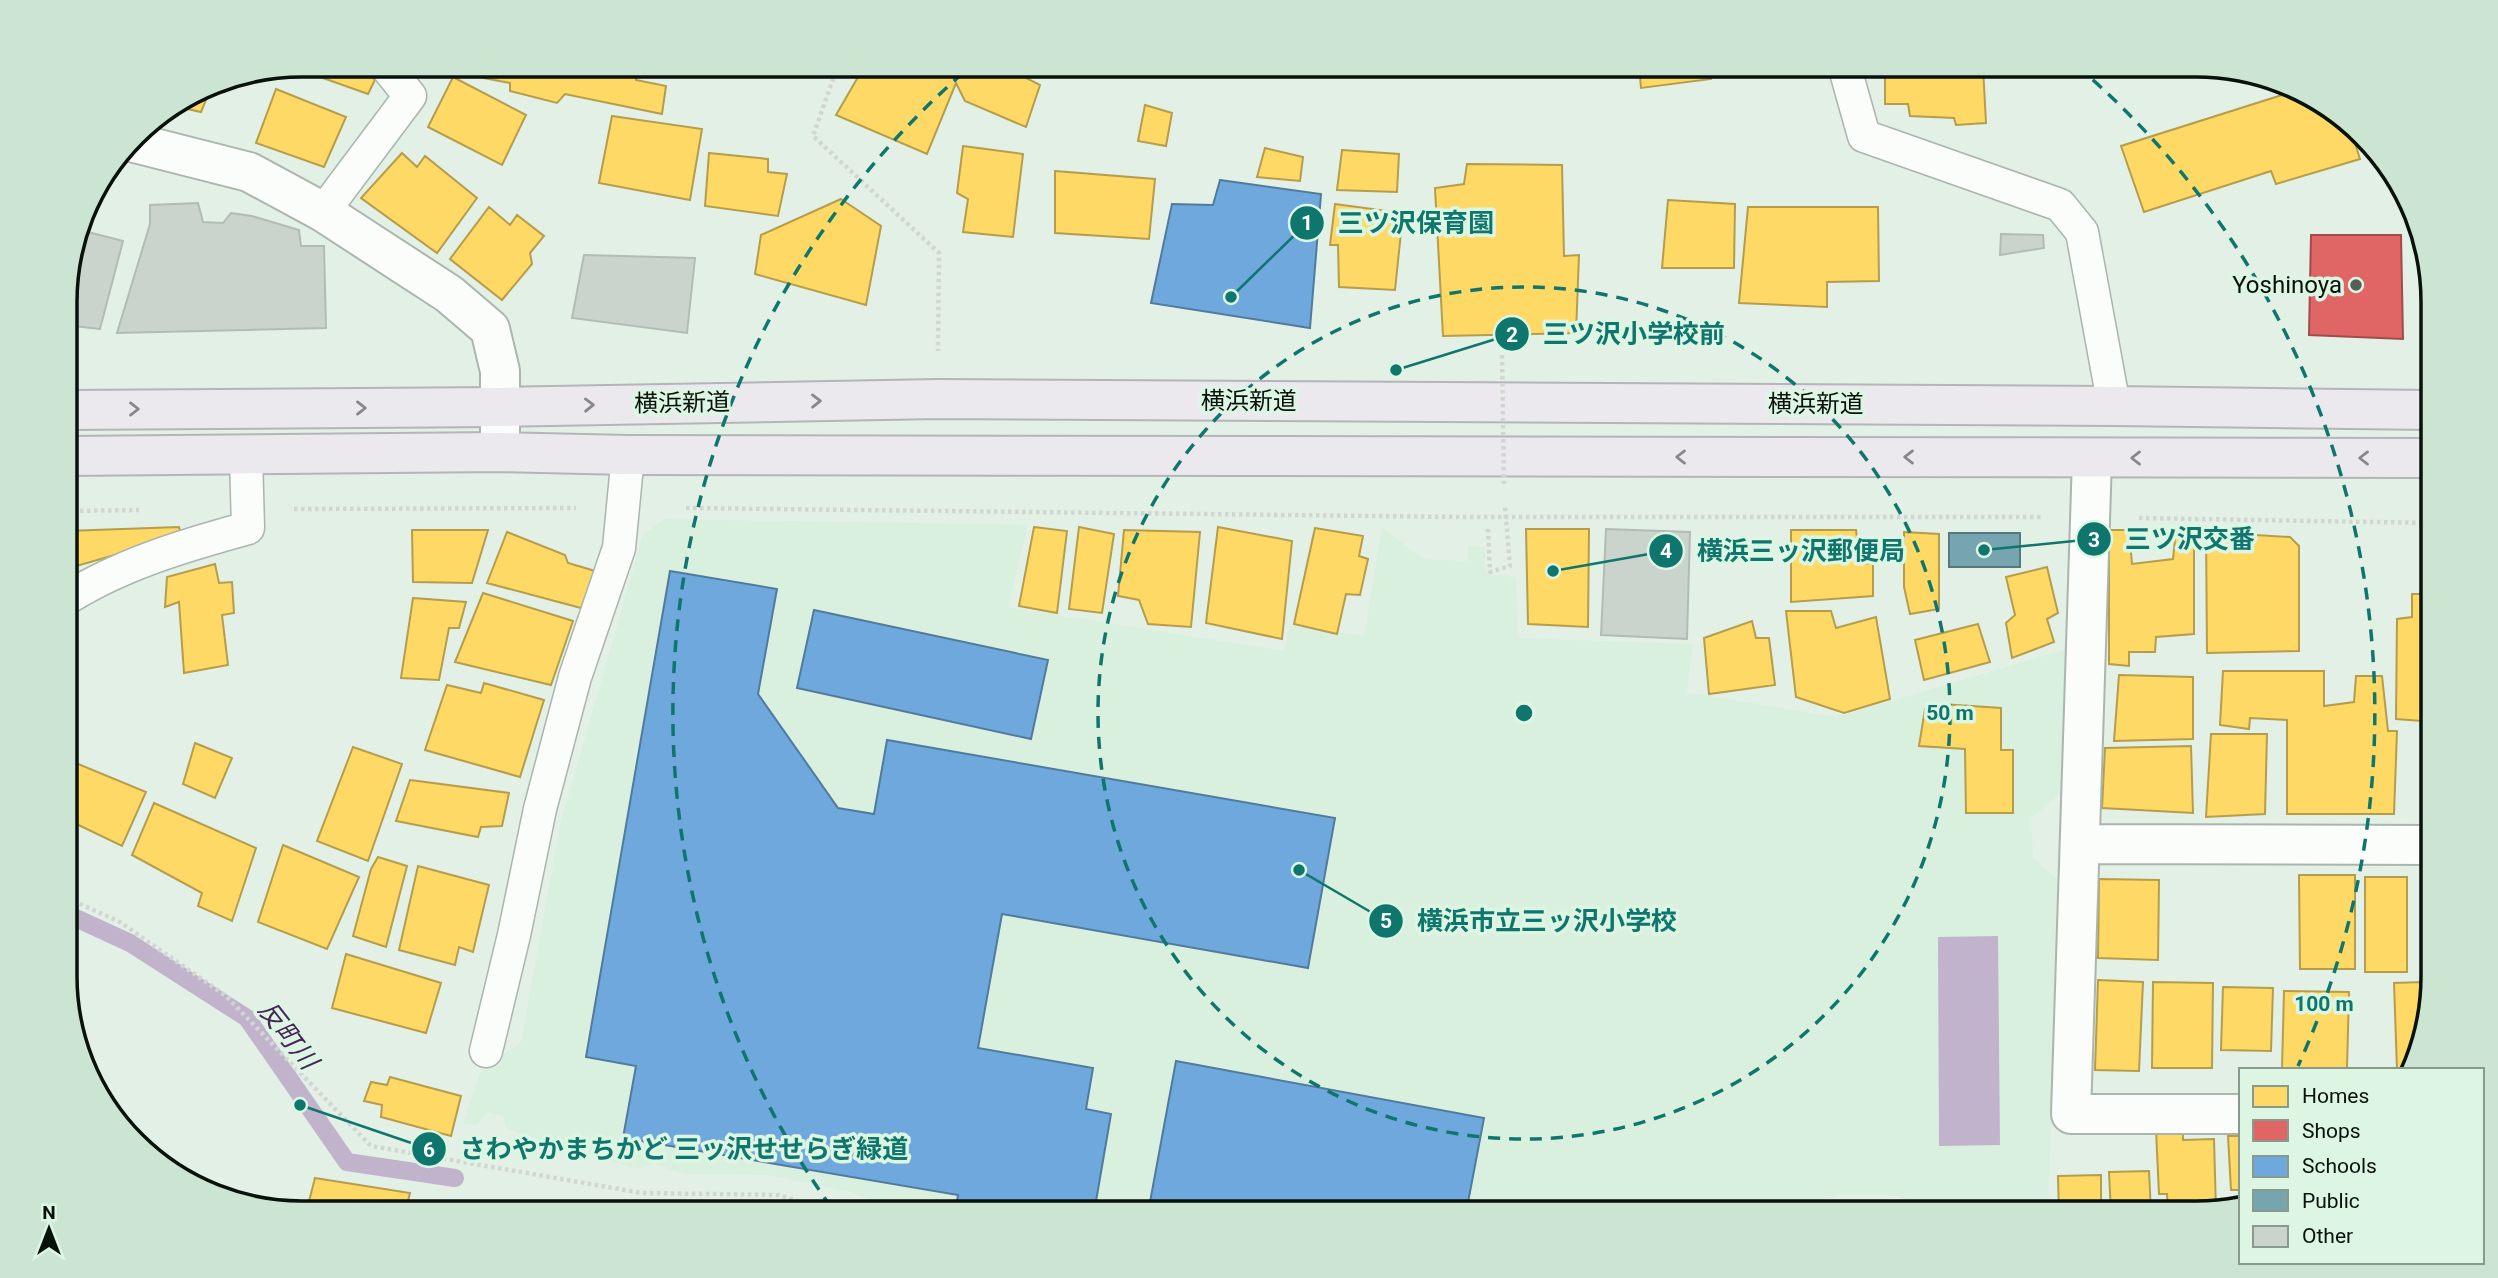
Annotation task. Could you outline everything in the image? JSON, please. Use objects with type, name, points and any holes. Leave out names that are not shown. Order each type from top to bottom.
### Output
[{"type":"highway","name":"横浜新道","points":[[77,410],[501,407],[938,399],[2421,410]]},
{"type":"highway","name":"横浜新道","points":[[77,456],[500,452],[628,455],[2421,458]]},
{"type":"street","points":[[142,145],[249,172],[323,212],[449,294],[490,329],[500,371],[500,452]]},
{"type":"street","points":[[2092,458],[2071,1114],[2239,1114]]},
{"type":"street","points":[[2080,844],[2421,845]]},
{"type":"lane","points":[[323,212],[410,96],[395,77]]},
{"type":"lane","points":[[1847,77],[1864,136],[2060,205],[2082,232],[2114,406]]},
{"type":"lane","points":[[77,591],[146,559],[248,528],[246,455]]},
{"type":"lane","points":[[486,1051],[543,796],[575,677],[619,548],[628,455]]},
{"type":"path","points":[[834,77],[813,136],[939,253],[938,399]]},
{"type":"path","points":[[1502,355],[1504,491]]},
{"type":"path","points":[[1488,529],[1490,572],[1510,566],[1505,503]]},
{"type":"path","points":[[247,509],[623,508],[1460,517],[2090,517],[2421,523]]},
{"type":"path","points":[[77,511],[149,510]]},
{"type":"path","points":[[77,903],[120,922],[226,996],[371,1146],[642,1193],[779,1195],[797,1201]]},
{"type":"shaded area","points":[[664,519],[1028,525],[1008,607],[1284,651],[1290,625],[1364,636],[1382,527],[1423,559],[1468,561],[1468,546],[1485,547],[1486,574],[1516,577],[1518,638],[1693,644],[1687,692],[1837,717],[2067,649],[2062,791],[2031,819],[2033,858],[2060,882],[2048,1201],[1909,1201],[1893,1195],[1841,1195],[1826,1201],[874,1201],[850,1192],[768,1175],[685,1174],[655,1164],[636,1169],[507,1129],[503,1116],[488,1112],[476,1125],[463,1124],[480,1073],[521,1042],[561,821],[643,535]]},
{"type":"shaded area","points":[[1998,936],[2000,1145],[1939,1146],[1938,937]]},
{"type":"building: Homes","points":[[320,77],[372,77],[375,80],[368,94]]},
{"type":"building: Homes","points":[[453,77],[526,115],[502,165],[428,127]]},
{"type":"building: Homes","points":[[478,77],[636,77],[636,80],[666,86],[662,114],[565,94],[557,103],[510,91],[510,83]]},
{"type":"building: Homes","points":[[858,77],[1026,77],[1040,85],[1026,127],[965,101],[956,83],[927,154],[836,115]]},
{"type":"building: Homes","points":[[1640,77],[1711,77],[1711,79],[1641,88]]},
{"type":"building: Homes","points":[[1885,77],[1984,77],[1986,123],[1956,125],[1954,118],[1910,116],[1908,104],[1885,104]]},
{"type":"building: Homes","points":[[276,89],[346,117],[324,167],[256,143]]},
{"type":"building: Homes","points":[[2283,95],[2321,115],[2344,133],[2355,144],[2360,159],[2276,184],[2271,171],[2144,212],[2121,146]]},
{"type":"building: Homes","points":[[207,98],[201,112],[186,109]]},
{"type":"building: Homes","points":[[1145,105],[1172,113],[1166,146],[1138,141]]},
{"type":"building: Homes","points":[[612,116],[702,129],[690,200],[599,183]]},
{"type":"building: Homes","points":[[963,146],[1023,154],[1013,237],[963,232],[968,199],[957,193]]},
{"type":"building: Homes","points":[[1265,148],[1303,157],[1300,181],[1257,177]]},
{"type":"building: Homes","points":[[1342,150],[1399,154],[1397,192],[1337,190]]},
{"type":"building: Homes","points":[[402,153],[417,167],[425,156],[477,198],[437,253],[361,198]]},
{"type":"building: Homes","points":[[709,153],[768,159],[768,172],[787,174],[778,216],[705,206]]},
{"type":"building: Homes","points":[[1467,164],[1562,165],[1564,256],[1579,255],[1576,333],[1443,336],[1435,188],[1464,184]]},
{"type":"building: Homes","points":[[1055,171],[1155,179],[1149,239],[1055,233]]},
{"type":"building: Homes","points":[[841,199],[881,226],[866,305],[755,274],[761,235]]},
{"type":"building: Homes","points":[[1668,200],[1735,204],[1734,268],[1662,268]]},
{"type":"building: Homes","points":[[1335,204],[1403,213],[1395,290],[1339,287],[1338,245],[1330,245]]},
{"type":"building: Homes","points":[[489,207],[510,225],[517,215],[544,236],[530,253],[532,264],[502,300],[450,259]]},
{"type":"building: Homes","points":[[1748,207],[1878,207],[1879,281],[1827,282],[1827,307],[1739,303]]},
{"type":"building: Homes","points":[[179,527],[181,536],[77,566],[77,531]]},
{"type":"building: Homes","points":[[1034,527],[1067,531],[1057,613],[1019,606]]},
{"type":"building: Homes","points":[[1079,527],[1114,534],[1102,613],[1069,609]]},
{"type":"building: Homes","points":[[1218,527],[1292,541],[1282,639],[1206,623]]},
{"type":"building: Homes","points":[[1315,528],[1363,536],[1359,556],[1368,559],[1360,595],[1346,594],[1337,634],[1294,624]]},
{"type":"building: Homes","points":[[1526,529],[1589,529],[1588,627],[1528,624]]},
{"type":"building: Homes","points":[[2176,529],[2194,530],[2194,634],[2156,637],[2155,652],[2129,652],[2129,666],[2109,664],[2109,530],[2129,530],[2132,564],[2173,559]]},
{"type":"building: Homes","points":[[412,530],[488,530],[472,583],[413,582]]},
{"type":"building: Homes","points":[[1124,530],[1200,532],[1191,627],[1148,624],[1139,600],[1118,596]]},
{"type":"building: Homes","points":[[1791,530],[1856,530],[1860,564],[1873,563],[1873,596],[1791,602]]},
{"type":"building: Homes","points":[[507,532],[565,555],[568,563],[595,571],[581,608],[487,583]]},
{"type":"building: Homes","points":[[1904,532],[1939,534],[1939,609],[1910,614],[1904,587]]},
{"type":"building: Homes","points":[[2206,532],[2290,537],[2299,546],[2299,651],[2207,653]]},
{"type":"building: Homes","points":[[215,564],[219,583],[232,582],[234,613],[222,615],[228,665],[184,673],[179,602],[165,607],[167,577]]},
{"type":"building: Homes","points":[[2047,567],[2058,613],[2047,619],[2054,642],[2012,658],[2006,623],[2015,615],[2006,577]]},
{"type":"building: Homes","points":[[483,593],[573,621],[551,685],[455,662]]},
{"type":"building: Homes","points":[[2412,594],[2421,594],[2421,721],[2396,719],[2397,619],[2412,617]]},
{"type":"building: Homes","points":[[413,598],[466,602],[459,628],[449,628],[439,680],[401,678]]},
{"type":"building: Homes","points":[[1786,611],[1831,611],[1836,628],[1876,617],[1890,699],[1844,713],[1796,697]]},
{"type":"building: Homes","points":[[1752,621],[1756,638],[1769,638],[1775,685],[1709,694],[1704,638]]},
{"type":"building: Homes","points":[[1978,624],[1990,662],[1924,680],[1915,640]]},
{"type":"building: Homes","points":[[2223,671],[2324,671],[2324,706],[2354,702],[2356,676],[2382,676],[2388,731],[2397,731],[2394,814],[2287,814],[2287,720],[2250,718],[2249,729],[2220,725]]},
{"type":"building: Homes","points":[[2119,675],[2193,677],[2193,739],[2114,741]]},
{"type":"building: Homes","points":[[484,683],[544,700],[520,777],[425,750],[447,685],[481,693]]},
{"type":"building: Homes","points":[[1942,704],[2001,708],[2001,750],[2013,750],[2013,813],[1966,813],[1965,749],[1919,746],[1925,709]]},
{"type":"building: Homes","points":[[2211,734],[2267,734],[2265,814],[2206,817]]},
{"type":"building: Homes","points":[[195,743],[232,758],[215,798],[183,784]]},
{"type":"building: Homes","points":[[2191,746],[2193,813],[2102,808],[2105,748]]},
{"type":"building: Homes","points":[[353,747],[402,764],[368,861],[317,841]]},
{"type":"building: Homes","points":[[77,764],[146,792],[122,846],[77,824]]},
{"type":"building: Homes","points":[[410,780],[509,793],[502,826],[481,827],[478,837],[396,821]]},
{"type":"building: Homes","points":[[154,803],[256,848],[232,921],[198,906],[202,893],[132,855]]},
{"type":"building: Homes","points":[[283,845],[359,877],[327,949],[258,922]]},
{"type":"building: Homes","points":[[378,857],[407,866],[386,947],[353,936],[371,869]]},
{"type":"building: Homes","points":[[418,866],[489,885],[473,952],[459,947],[455,965],[399,950]]},
{"type":"building: Homes","points":[[2299,875],[2355,875],[2355,969],[2300,969]]},
{"type":"building: Homes","points":[[2365,877],[2407,877],[2407,972],[2365,972]]},
{"type":"building: Homes","points":[[2099,879],[2159,880],[2158,960],[2098,958]]},
{"type":"building: Homes","points":[[346,954],[441,983],[426,1033],[332,1008]]},
{"type":"building: Homes","points":[[2098,980],[2143,982],[2139,1071],[2095,1070]]},
{"type":"building: Homes","points":[[2153,982],[2213,983],[2212,1068],[2152,1068]]},
{"type":"building: Homes","points":[[2421,982],[2417,1020],[2401,1068],[2397,1068],[2394,983]]},
{"type":"building: Homes","points":[[2223,987],[2273,988],[2271,1051],[2221,1050]]},
{"type":"building: Homes","points":[[2284,991],[2349,992],[2347,1068],[2282,1068]]},
{"type":"building: Homes","points":[[390,1077],[461,1096],[451,1136],[381,1117],[382,1105],[364,1101],[371,1082],[387,1085]]},
{"type":"building: Homes","points":[[2183,1129],[2183,1140],[2214,1139],[2216,1200],[2167,1201],[2167,1194],[2159,1194],[2156,1130]]},
{"type":"building: Homes","points":[[2228,1136],[2239,1136],[2239,1190],[2231,1190]]},
{"type":"building: Homes","points":[[2149,1171],[2150,1201],[2110,1201],[2109,1172]]},
{"type":"building: Homes","points":[[2101,1175],[2101,1201],[2059,1201],[2058,1176]]},
{"type":"building: Homes","points":[[315,1178],[410,1193],[408,1201],[309,1201]]},
{"type":"building: Shops","name":"Yoshinoya","points":[[2311,235],[2401,235],[2403,339],[2309,335]]},
{"type":"building: Schools","points":[[1220,180],[1321,194],[1310,328],[1151,303],[1172,204],[1213,205]]},
{"type":"building: Schools","points":[[670,571],[777,589],[758,694],[838,808],[874,814],[887,740],[1335,818],[1308,968],[1002,914],[978,1048],[1093,1068],[1086,1109],[1111,1114],[1096,1201],[957,1201],[958,1195],[623,1138],[636,1066],[586,1057]]},
{"type":"building: Schools","points":[[814,610],[1048,660],[1031,739],[797,688]]},
{"type":"building: Schools","points":[[1176,1061],[1484,1118],[1468,1201],[1150,1201]]},
{"type":"building: Public","points":[[1949,533],[2020,533],[2020,567],[1949,567]]},
{"type":"building: Other","points":[[198,203],[203,222],[223,223],[231,213],[252,216],[299,230],[301,246],[324,246],[326,328],[117,333],[150,224],[150,205]]},
{"type":"building: Other","points":[[89,232],[123,241],[100,329],[77,326],[77,287]]},
{"type":"building: Other","points":[[2001,234],[2043,235],[2044,248],[2000,255]]},
{"type":"building: Other","points":[[584,255],[695,258],[687,333],[572,318]]},
{"type":"building: Other","points":[[1606,529],[1690,532],[1687,639],[1601,635]]},
{"type":"waterway","name":"反町川","points":[[77,919],[130,943],[247,1018],[347,1162],[455,1178]]},
{"type":"place","name":"Yoshinoya","points":[[2356,285]]},
{"type":"place","name":"三ツ沢保育園","points":[[1231,297]]},
{"type":"place","name":"三ツ沢小学校前","points":[[1396,370]]},
{"type":"place","name":"三ツ沢交番","points":[[1984,550]]},
{"type":"place","name":"横浜三ッ沢郵便局","points":[[1553,571]]},
{"type":"place","name":"横浜市立三ッ沢小学校","points":[[1299,870]]},
{"type":"place","name":"さわやかまちかど 三ッ沢せせらぎ緑道","points":[[300,1105]]}]
